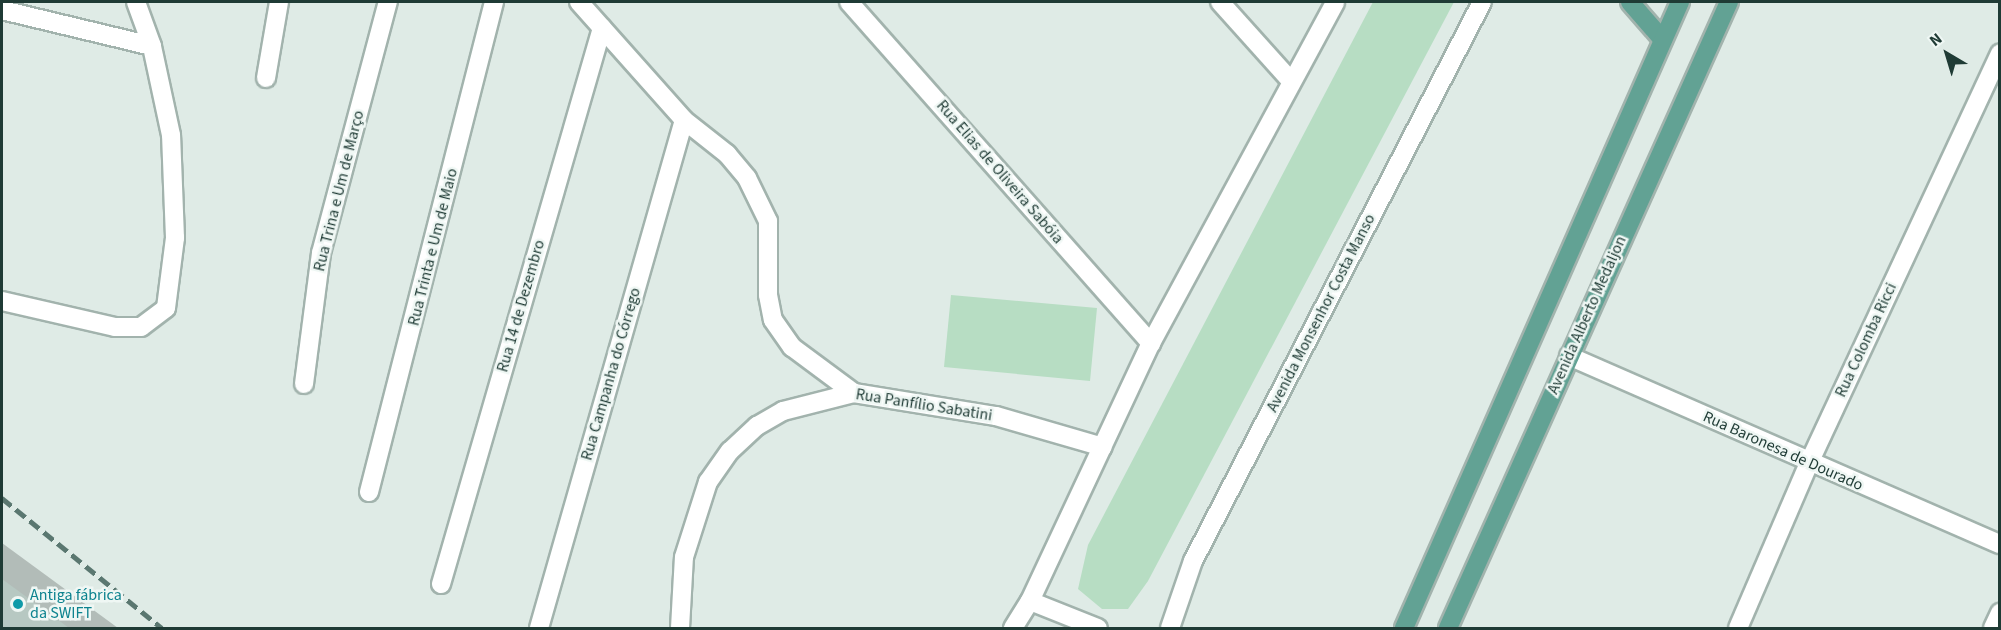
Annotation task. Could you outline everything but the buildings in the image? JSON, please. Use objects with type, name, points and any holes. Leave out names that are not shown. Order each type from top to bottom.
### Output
[{"type":"main road","points":[[1630,2],[1663,40]]},
{"type":"main road","points":[[1404,628],[1680,2]]},
{"type":"main road","name":"Avenida Alberto Medaljon","points":[[1448,628],[1729,2]]},
{"type":"street","points":[[2,301],[115,327],[141,327],[160,317],[170,292],[175,238],[171,135],[152,46],[136,2]]},
{"type":"street","points":[[266,78],[279,2]]},
{"type":"street","name":"Rua Trina e Um de Março","points":[[304,384],[321,253],[388,2]]},
{"type":"street","name":"Rua Trinta e Um de Maio","points":[[369,492],[494,2]]},
{"type":"street","points":[[579,2],[684,120],[727,154],[763,204],[768,221],[768,296],[773,320],[792,346],[854,393]]},
{"type":"street","name":"Rua Elias de Oliveira Sabóia","points":[[849,2],[1151,343]]},
{"type":"street","points":[[1220,2],[1290,80]]},
{"type":"street","points":[[1013,628],[1030,601],[1151,343],[1290,80],[1335,2]]},
{"type":"street","name":"Avenida Monsenhor Costa Manso","points":[[1170,628],[1193,561],[1482,2]]},
{"type":"street","points":[[2,10],[152,46]]},
{"type":"street","name":"Rua 14 de Dezembro","points":[[441,584],[602,28]]},
{"type":"street","name":"Rua Colomba Ricci","points":[[1738,628],[1809,463],[2000,52]]},
{"type":"street","name":"Rua Campanha do Córrego","points":[[539,628],[684,120]]},
{"type":"street","name":"Rua Baronesa de Dourado","points":[[1569,356],[1809,463],[2000,544]]},
{"type":"street","name":"Rua Panfílio Sabatini","points":[[680,628],[684,557],[708,482],[730,451],[757,426],[783,411],[854,393],[996,416],[1103,447]]},
{"type":"street","points":[[1030,601],[1098,628]]},
{"type":"street","points":[[1993,628],[2000,613]]},
{"type":"green space","points":[[1373,2],[1454,2],[1148,581],[1128,609],[1102,609],[1078,589],[1088,545]]},
{"type":"green space","points":[[951,295],[1097,308],[1090,381],[944,367]]},
{"type":"railway","points":[[2,498],[162,628]]},
{"type":"place","name":"Antiga fábrica da SWIFT","points":[[18,604]]}]
